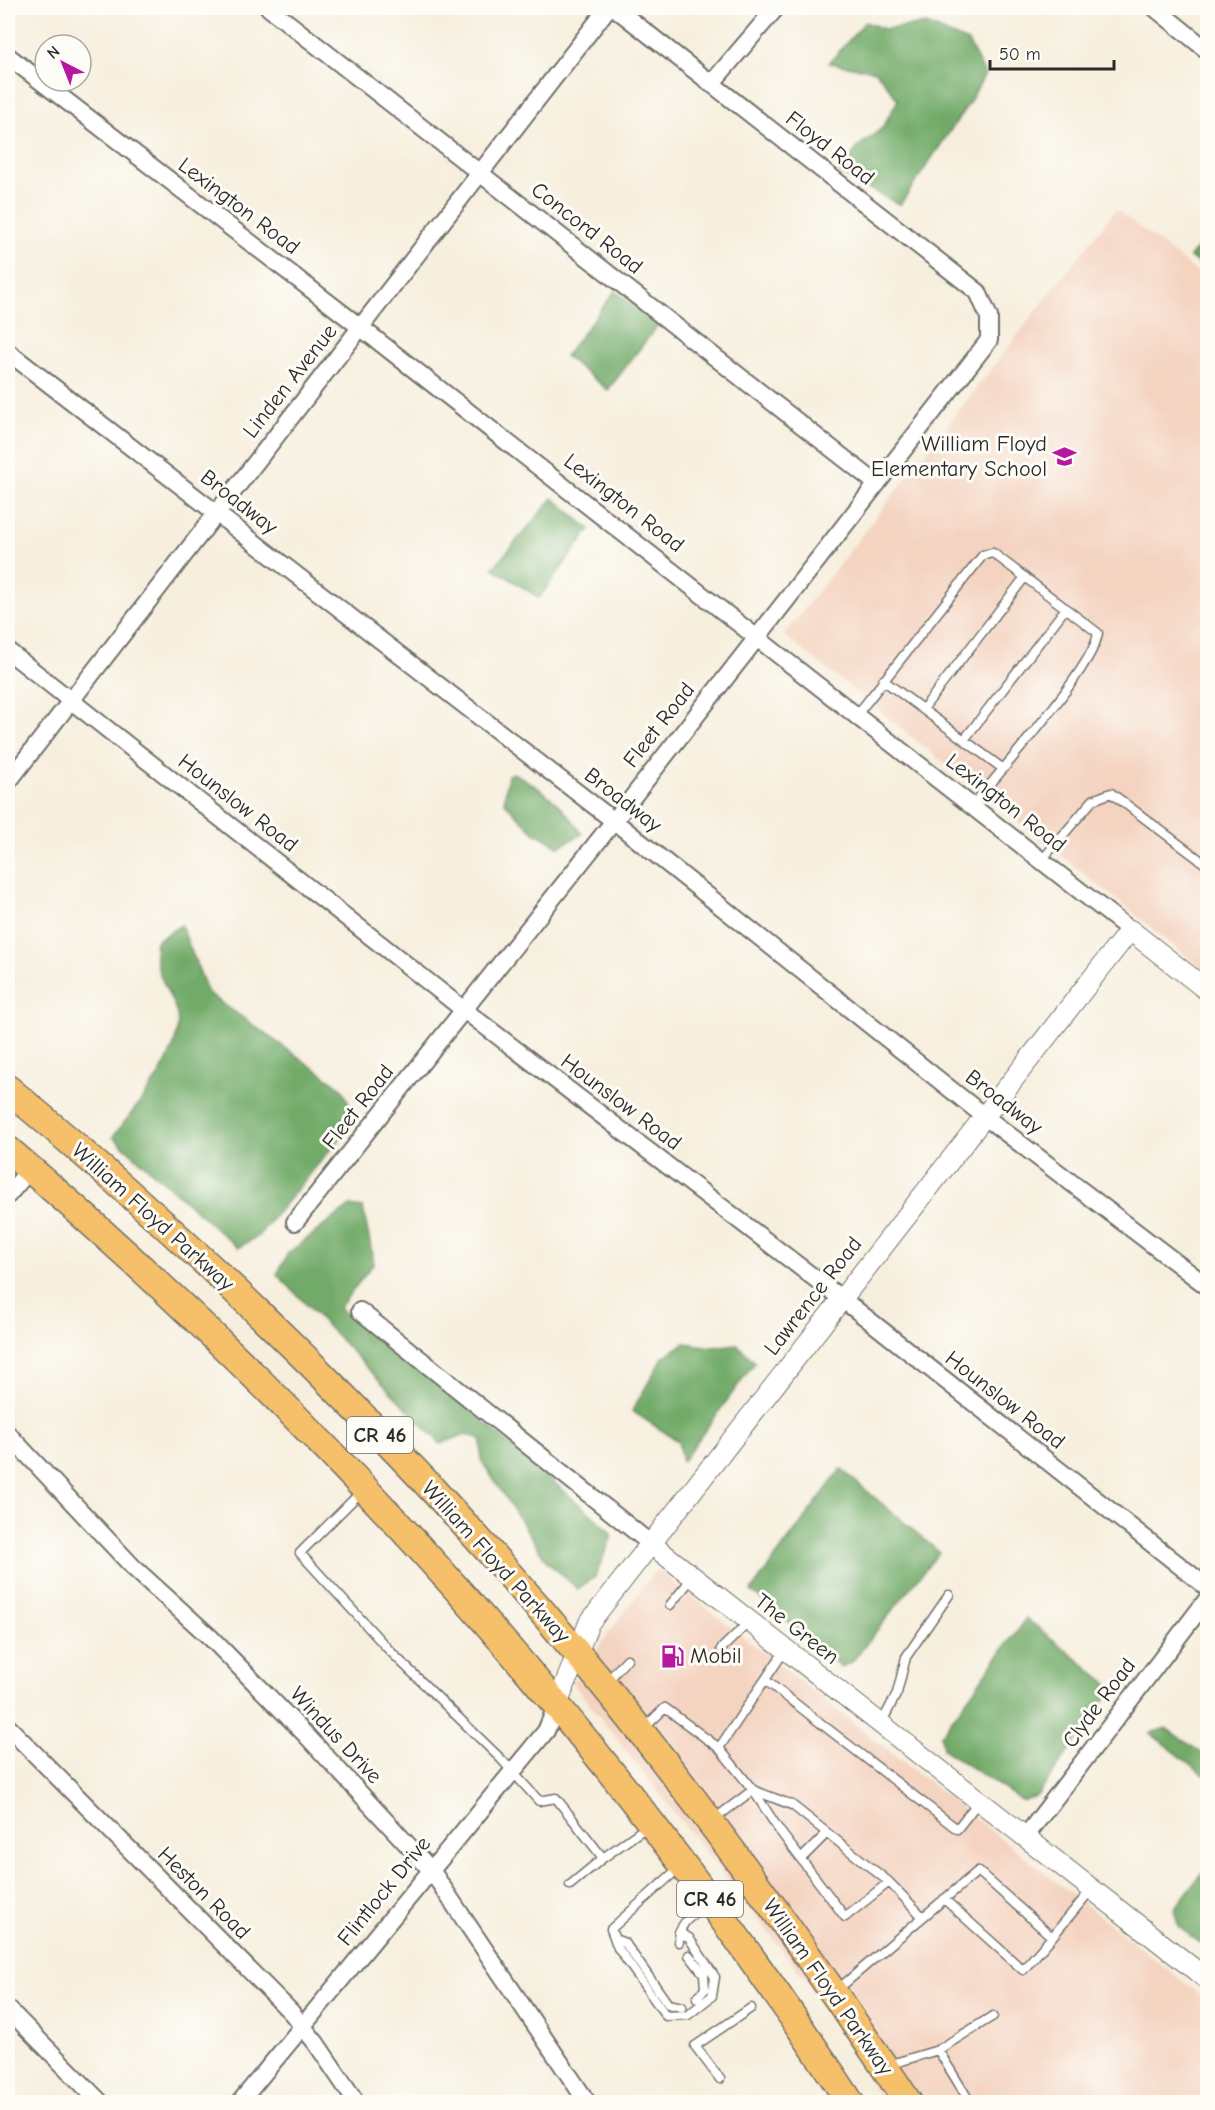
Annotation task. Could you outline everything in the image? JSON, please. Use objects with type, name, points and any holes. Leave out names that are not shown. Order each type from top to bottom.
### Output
[{"type":"highway","name":"William Floyd Parkway","points":[[8,1089],[157,1219],[285,1338],[454,1513],[577,1653],[710,1822],[834,1992],[908,2103]]},
{"type":"highway","name":"William Floyd Parkway","points":[[8,1150],[176,1298],[366,1488],[434,1561],[557,1705],[653,1823],[713,1903],[850,2103]]},
{"type":"street","name":"Concord Road","points":[[269,8],[877,484]]},
{"type":"street","name":"Linden Avenue","points":[[8,782],[608,8]]},
{"type":"street","name":"Floyd Road","points":[[615,8],[978,292],[989,317],[989,340]]},
{"type":"street","points":[[711,84],[776,8]]},
{"type":"street","points":[[1155,8],[1208,51]]},
{"type":"street","name":"Lexington Road","points":[[8,57],[360,327],[1208,991]]},
{"type":"street","name":"Fleet Road","points":[[295,1222],[614,821],[989,340]]},
{"type":"street","name":"Broadway","points":[[8,352],[614,821],[984,1116],[1208,1287]]},
{"type":"street","name":"Hounslow Road","points":[[8,651],[464,1010],[841,1299],[1208,1588]]},
{"type":"street","name":"Lawrence Road","points":[[557,1705],[589,1623],[1130,930]]},
{"type":"street","points":[[8,1195],[30,1169]]},
{"type":"street","name":"The Green","points":[[360,1311],[749,1622],[1208,1980]]},
{"type":"street","name":"Windus Drive","points":[[8,1434],[134,1568],[211,1638],[306,1735],[431,1870],[587,2103]]},
{"type":"street","name":"Clyde Road","points":[[1026,1836],[1208,1598]]},
{"type":"street","name":"Flintlock Drive","points":[[240,2103],[546,1731],[557,1705]]},
{"type":"street","name":"Heston Road","points":[[8,1727],[303,2026],[356,2103]]},
{"type":"street","points":[[8,2009],[100,2103]]},
{"type":"lane","points":[[856,716],[982,555],[993,553],[1098,633],[1097,644],[1080,672],[972,807]]},
{"type":"lane","points":[[923,709],[1025,577]]},
{"type":"lane","points":[[964,740],[1066,608]]},
{"type":"lane","points":[[883,680],[1002,768]]},
{"type":"lane","points":[[1041,861],[1092,800],[1111,793],[1208,866]]},
{"type":"lane","points":[[366,1488],[300,1553],[390,1651],[513,1772],[539,1801],[556,1798],[603,1858]]},
{"type":"lane","points":[[670,1605],[693,1577]]},
{"type":"lane","points":[[880,1724],[897,1693],[906,1657],[949,1595]]},
{"type":"lane","points":[[722,1649],[749,1622]]},
{"type":"lane","points":[[719,1748],[785,1650]]},
{"type":"lane","points":[[603,1685],[627,1659]]},
{"type":"lane","points":[[765,1680],[957,1829],[979,1800]]},
{"type":"lane","points":[[640,1732],[665,1708],[719,1748],[753,1790],[845,1917],[889,1882]]},
{"type":"lane","points":[[710,1822],[753,1790]]},
{"type":"lane","points":[[753,1790],[792,1805],[889,1882],[923,1917]]},
{"type":"lane","points":[[570,1885],[603,1858],[653,1823]]},
{"type":"lane","points":[[801,1859],[827,1833]]},
{"type":"lane","points":[[683,1863],[611,1929],[617,1940],[618,1948],[666,2016],[688,2015],[712,1996],[715,1977],[689,1938],[679,1937],[687,1918],[713,1903]]},
{"type":"lane","points":[[834,1992],[849,1982],[860,1968],[978,1870],[1052,1937]]},
{"type":"lane","points":[[944,1899],[1023,1970],[1091,1890]]},
{"type":"lane","points":[[617,1940],[625,1943],[668,2004],[682,2007]]},
{"type":"lane","points":[[689,1955],[704,1974],[705,1989],[697,1998]]},
{"type":"lane","points":[[720,2079],[695,2046],[751,2008]]},
{"type":"lane","points":[[884,2066],[938,2050],[993,2016]]},
{"type":"lane","points":[[938,2050],[970,2103]]},
{"type":"shaded area","name":"William Floyd Elementary School","points":[[1116,209],[1207,280],[1207,972],[784,635]]},
{"type":"shaded area","points":[[657,1569],[1207,2000],[1207,2102],[881,2102],[819,1997],[572,1682]]},
{"type":"green space","points":[[865,22],[885,29],[927,24],[968,42],[985,74],[969,103],[900,205],[839,173],[859,146],[882,128],[898,100],[876,71],[829,63]]},
{"type":"green space","points":[[1207,235],[1207,270],[1190,257]]},
{"type":"green space","points":[[615,291],[659,324],[608,390],[565,356]]},
{"type":"green space","points":[[553,498],[590,529],[539,598],[493,568]]},
{"type":"green space","points":[[513,773],[552,799],[576,824],[582,834],[559,847],[534,832],[504,802],[508,775]]},
{"type":"green space","points":[[181,925],[208,993],[342,1088],[349,1104],[342,1136],[258,1236],[238,1248],[113,1137],[157,1078],[174,1043],[178,1027],[176,1011],[161,978],[155,951],[156,941]]},
{"type":"green space","points":[[350,1206],[363,1208],[374,1263],[339,1308],[449,1392],[607,1528],[612,1536],[595,1577],[578,1589],[548,1563],[481,1460],[481,1439],[465,1434],[441,1444],[277,1274],[288,1253]]},
{"type":"green space","points":[[685,1343],[713,1347],[737,1344],[755,1362],[682,1462],[678,1441],[632,1411],[663,1357]]},
{"type":"green space","points":[[841,1469],[939,1552],[852,1662],[841,1667],[751,1591]]},
{"type":"green space","points":[[1026,1618],[1113,1688],[1038,1795],[1022,1801],[943,1749],[941,1735]]},
{"type":"green space","points":[[1166,1728],[1207,1757],[1207,1777],[1150,1733]]},
{"type":"green space","points":[[1207,1866],[1207,1948],[1179,1927],[1174,1910]]},
{"type":"place","name":"William Floyd Elementary School","points":[[1065,457]]},
{"type":"place","name":"Mobil","points":[[672,1656]]}]
